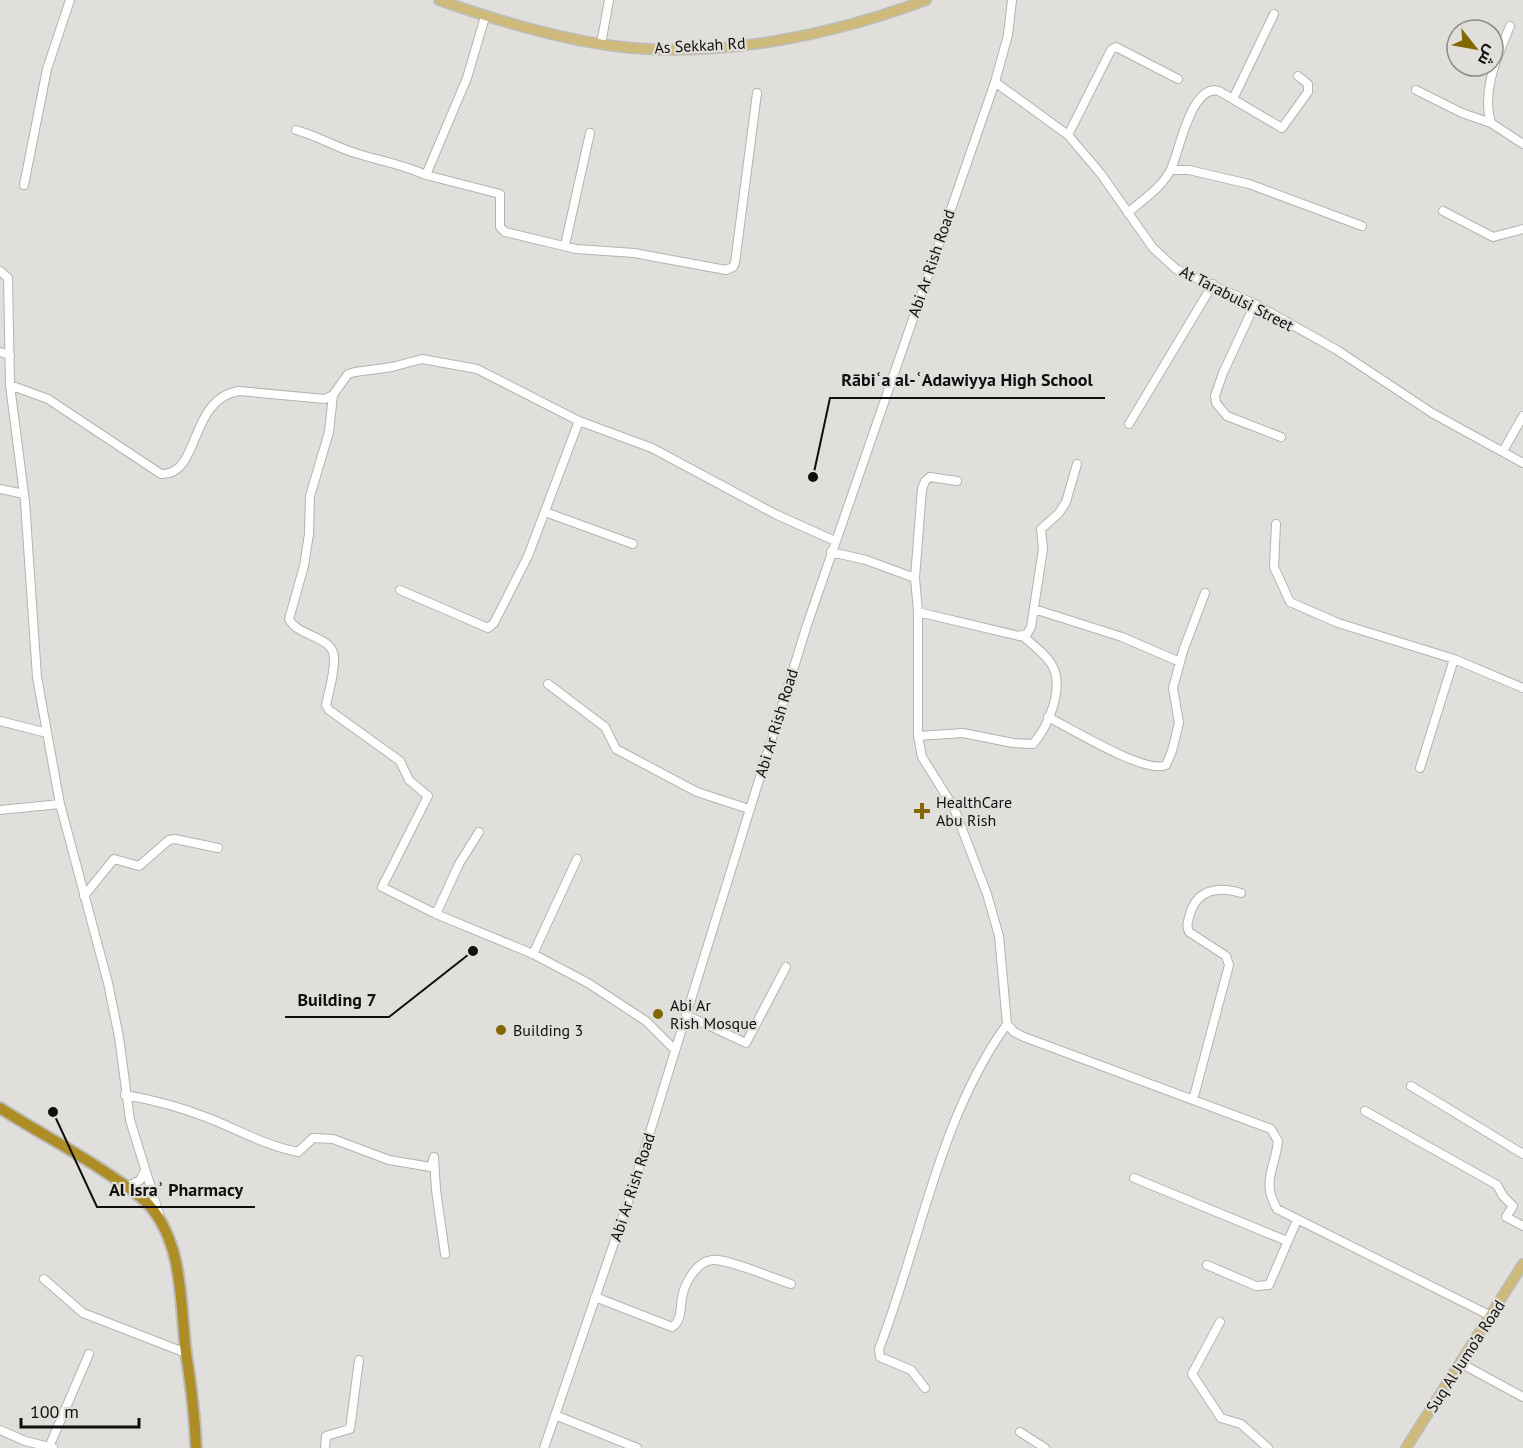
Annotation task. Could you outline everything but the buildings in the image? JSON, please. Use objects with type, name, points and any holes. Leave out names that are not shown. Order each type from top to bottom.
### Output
[{"type":"highway","points":[[0,1108],[95,1164],[147,1203],[160,1219],[171,1246],[180,1285],[186,1353],[193,1391],[196,1448]]},
{"type":"main road","name":"As Sekkah Rd","points":[[439,0],[485,17],[569,38],[601,44],[662,50],[798,37],[882,16],[926,0]]},
{"type":"main road","name":"Suq Al Jumo’a Road","points":[[1406,1448],[1462,1364],[1523,1264]]},
{"type":"street","points":[[24,185],[47,69],[70,0]]},
{"type":"street","points":[[601,44],[609,0]]},
{"type":"street","name":"Abi Ar Rish Road","points":[[544,1448],[675,1050],[831,552],[994,82],[1008,35],[1012,0]]},
{"type":"street","points":[[1233,99],[1274,14]]},
{"type":"street","points":[[426,175],[467,78],[485,17]]},
{"type":"street","points":[[1491,123],[1487,97],[1498,56],[1510,26]]},
{"type":"street","points":[[1068,135],[1112,50],[1116,47],[1178,79]]},
{"type":"street","points":[[1128,213],[1164,180],[1171,170],[1188,119],[1206,92],[1214,89],[1282,128],[1308,92],[1308,84],[1299,76]]},
{"type":"street","name":"At Tarabulsi Street","points":[[994,82],[1068,135],[1101,174],[1153,248],[1176,268],[1255,304],[1337,350],[1432,413],[1523,463]]},
{"type":"street","points":[[1416,90],[1461,113],[1491,123],[1523,144]]},
{"type":"street","points":[[296,130],[317,135],[357,154],[393,162],[426,175],[500,194],[501,230],[601,252],[634,253],[718,269],[733,267],[757,93]]},
{"type":"street","points":[[565,245],[590,133]]},
{"type":"street","points":[[1171,170],[1189,170],[1249,184],[1362,226]]},
{"type":"street","points":[[1443,211],[1493,237],[1523,229]]},
{"type":"street","points":[[0,271],[8,278],[10,385],[24,494],[37,677],[60,804],[119,1037],[130,1120],[160,1219]]},
{"type":"street","points":[[1129,424],[1214,284]]},
{"type":"street","points":[[1255,304],[1223,373],[1215,396],[1216,403],[1227,416],[1281,437]]},
{"type":"street","points":[[0,352],[10,355]]},
{"type":"street","points":[[10,385],[48,399],[161,474],[175,472],[182,466],[209,408],[228,393],[239,391],[325,399],[333,395],[348,374],[392,367],[422,359],[440,361],[477,369],[579,421],[642,444],[775,514],[835,541]]},
{"type":"street","points":[[333,395],[329,432],[310,496],[309,534],[304,566],[289,619],[297,630],[329,645],[333,650],[334,659],[326,705],[329,710],[400,761],[409,780],[428,796],[382,887],[436,914],[533,954],[627,1006],[675,1050]]},
{"type":"street","points":[[1503,451],[1523,416]]},
{"type":"street","points":[[400,590],[488,628],[494,623],[519,578],[579,421]]},
{"type":"street","points":[[1023,636],[1031,627],[1043,549],[1041,529],[1059,513],[1066,502],[1077,464]]},
{"type":"street","points":[[957,481],[930,477],[925,481],[915,578],[918,612],[918,736],[922,757],[954,808],[987,894],[999,936],[1007,1024],[1014,1032],[1024,1037],[1263,1124],[1276,1134],[1276,1156],[1268,1186],[1269,1196],[1277,1209],[1491,1316]]},
{"type":"street","points":[[0,489],[24,494]]},
{"type":"street","points":[[545,512],[633,544]]},
{"type":"street","points":[[1276,524],[1274,567],[1290,602],[1338,623],[1454,659],[1523,688]]},
{"type":"street","points":[[831,552],[866,560],[915,578]]},
{"type":"street","points":[[1048,717],[1120,754],[1160,768],[1169,759],[1177,734],[1179,723],[1173,688],[1205,593]]},
{"type":"street","points":[[1034,609],[1122,637],[1180,662]]},
{"type":"street","points":[[918,612],[1023,636],[1054,669],[1057,690],[1038,738],[1028,746],[963,733],[918,736]]},
{"type":"street","points":[[1420,768],[1454,659]]},
{"type":"street","points":[[548,684],[605,727],[616,748],[697,792],[749,809]]},
{"type":"street","points":[[0,721],[47,733]]},
{"type":"street","points":[[0,810],[60,804]]},
{"type":"street","points":[[436,914],[459,864],[479,832]]},
{"type":"street","points":[[84,896],[114,859],[139,866],[169,840],[175,839],[218,848]]},
{"type":"street","points":[[533,954],[577,859]]},
{"type":"street","points":[[1193,1100],[1229,965],[1226,956],[1189,932],[1187,924],[1192,907],[1201,895],[1226,888],[1241,893]]},
{"type":"street","points":[[686,1015],[746,1043],[786,967]]},
{"type":"street","points":[[925,1388],[911,1370],[880,1357],[879,1349],[912,1252],[934,1175],[961,1105],[990,1048],[1007,1024]]},
{"type":"street","points":[[1411,1086],[1523,1154]]},
{"type":"street","points":[[125,1095],[158,1100],[210,1119],[275,1148],[298,1152],[313,1138],[333,1138],[389,1160],[431,1167],[434,1157],[445,1254]]},
{"type":"street","points":[[1365,1110],[1497,1185],[1503,1196],[1513,1206],[1506,1217],[1523,1226]]},
{"type":"street","points":[[127,1187],[140,1180],[145,1171]]},
{"type":"street","points":[[1134,1178],[1287,1241]]},
{"type":"street","points":[[1207,1265],[1256,1286],[1269,1286],[1297,1220]]},
{"type":"street","points":[[595,1297],[672,1327],[679,1319],[682,1295],[688,1281],[696,1269],[706,1261],[714,1259],[791,1284]]},
{"type":"street","points":[[44,1279],[83,1313],[186,1353]]},
{"type":"street","points":[[1220,1322],[1192,1374],[1221,1418],[1241,1424],[1268,1448]]},
{"type":"street","points":[[0,1430],[25,1441],[52,1447],[89,1354]]},
{"type":"street","points":[[325,1448],[326,1436],[350,1429],[359,1360]]},
{"type":"street","points":[[1462,1364],[1523,1397]]},
{"type":"street","points":[[555,1415],[637,1448]]},
{"type":"street","points":[[1020,1432],[1046,1448]]},
{"type":"place","name":"Rābiʿa al-ʿAdawiyya High School","points":[[813,477]]},
{"type":"place","name":"HealthCare Abu Rish","points":[[922,811]]},
{"type":"place","name":"Building 7","points":[[473,951]]},
{"type":"place","name":"Abi Ar Rish Mosque","points":[[658,1014]]},
{"type":"place","name":"Building 3","points":[[501,1030]]},
{"type":"place","name":"Al Israʾ Pharmacy","points":[[53,1112]]}]
